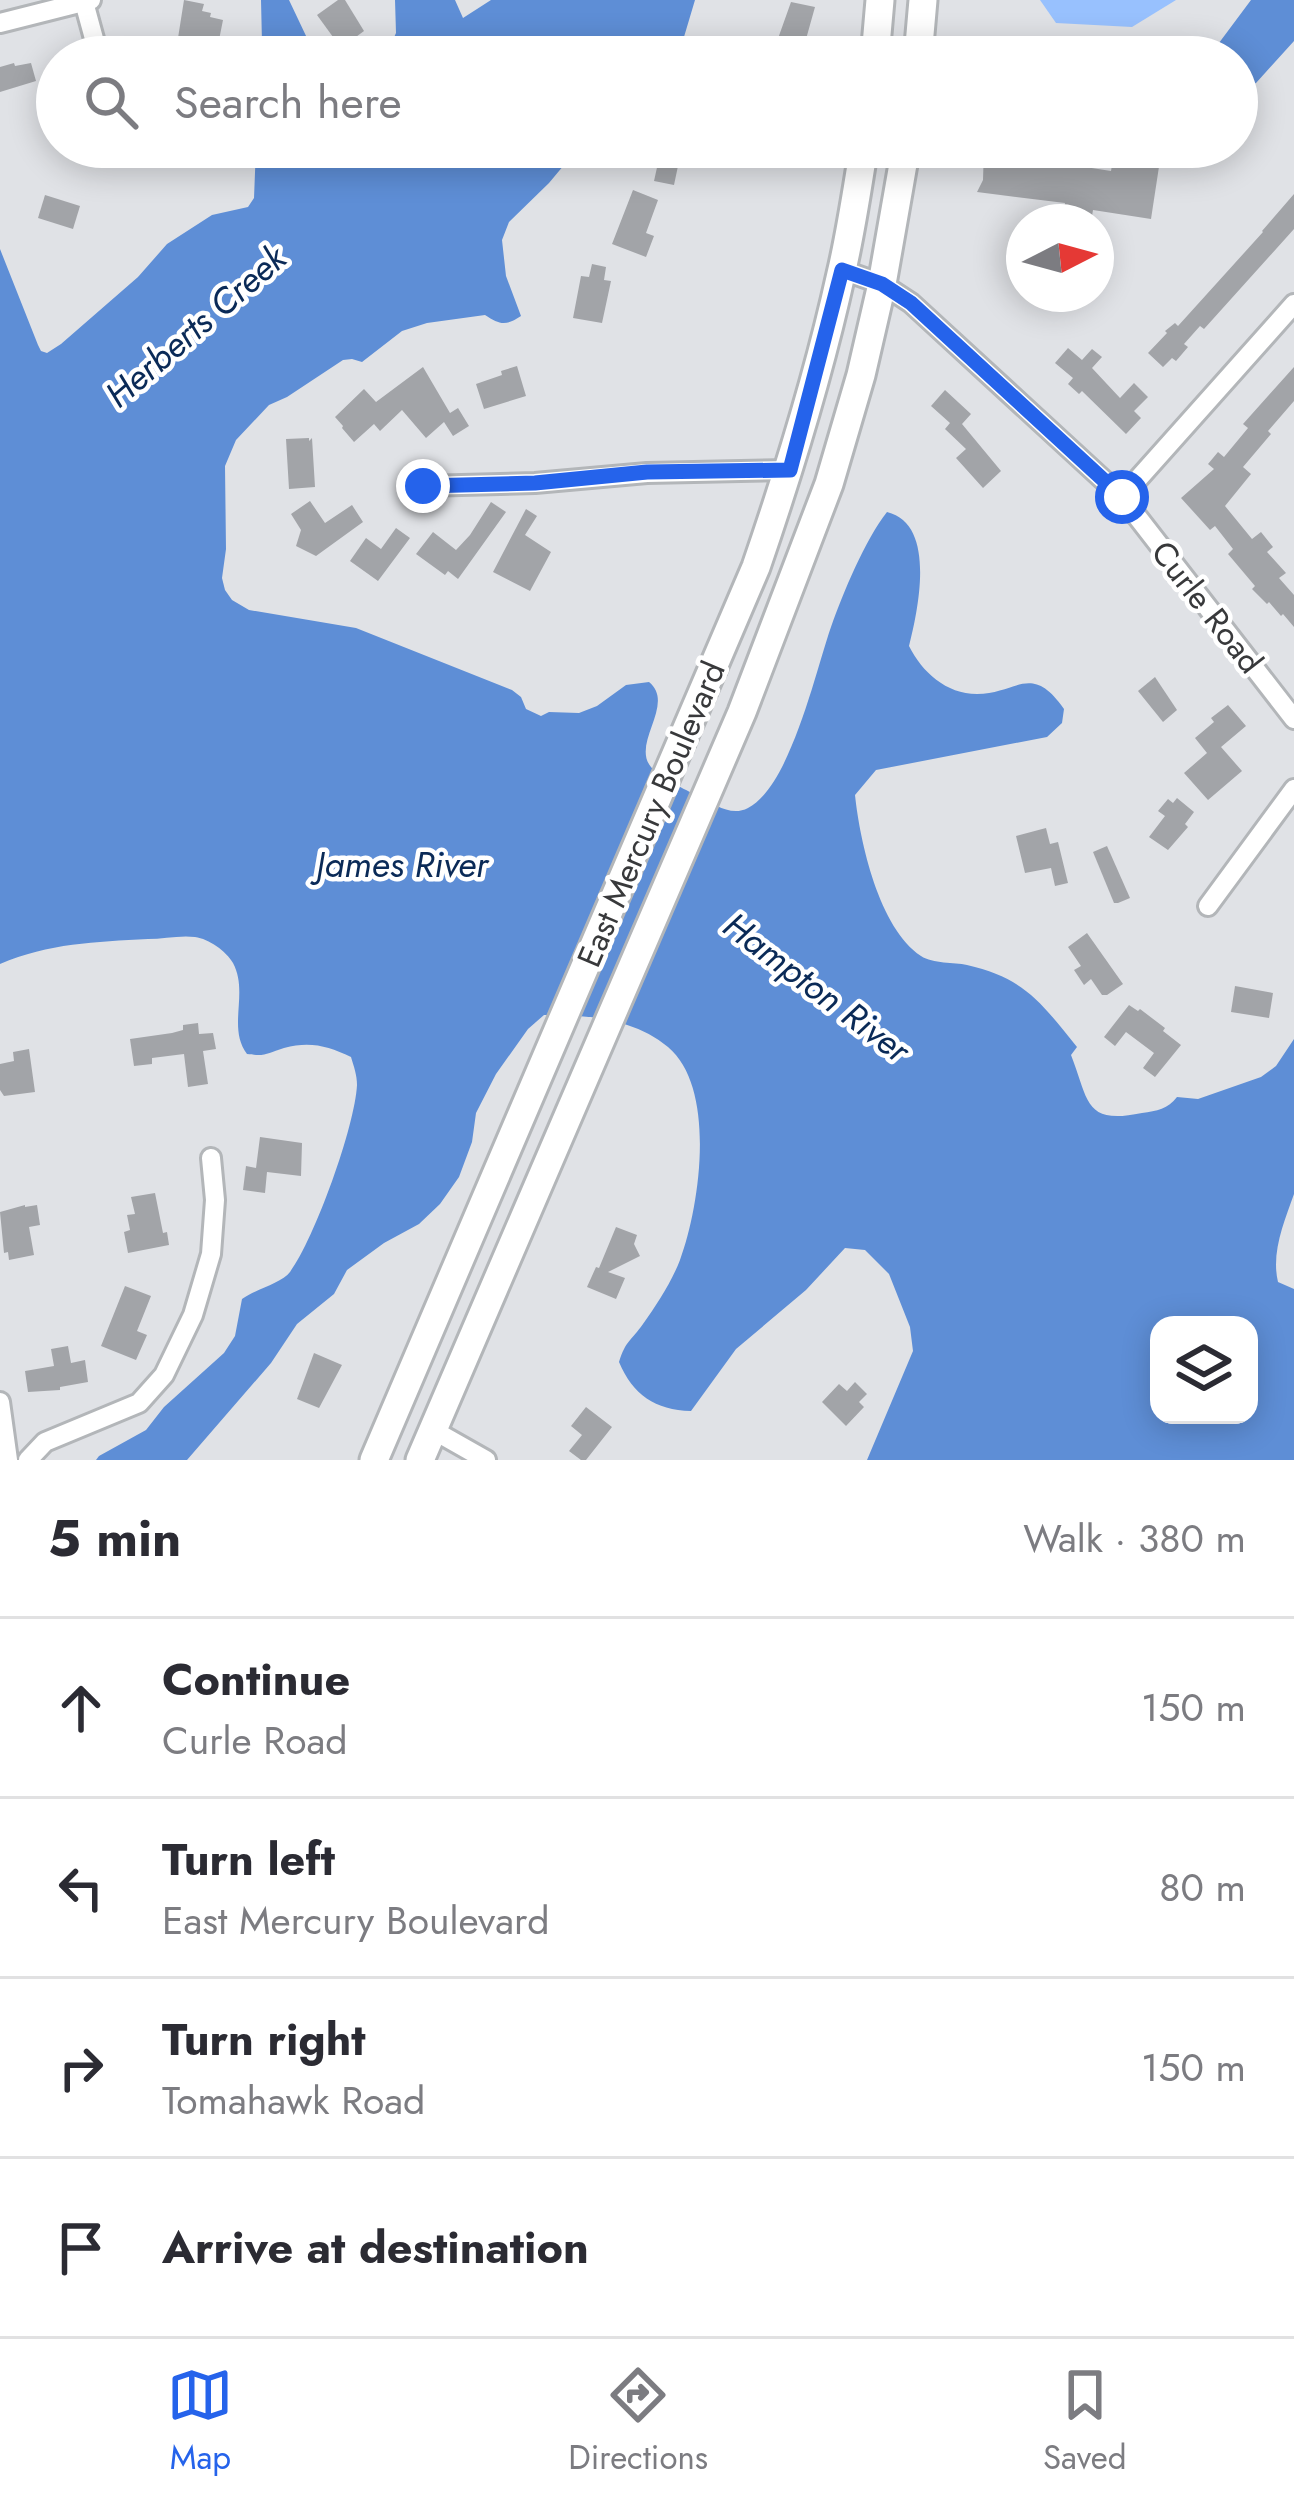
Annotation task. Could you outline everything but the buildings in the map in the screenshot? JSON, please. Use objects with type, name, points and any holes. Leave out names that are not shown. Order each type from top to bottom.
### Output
[{"type":"main road","points":[[877,36],[880,0]]},
{"type":"main road","points":[[920,36],[923,0]]},
{"type":"main road","name":"East Mercury Boulevard","points":[[374,1460],[756,567],[790,470],[842,270],[860,168]]},
{"type":"main road","name":"East Mercury Boulevard","points":[[420,1460],[716,776],[830,484],[861,376],[903,168]]},
{"type":"street","points":[[0,23],[88,1],[95,36]]},
{"type":"street","name":"Curle Road","points":[[842,270],[882,284],[911,303],[1122,497],[1294,719]]},
{"type":"street","points":[[1122,497],[1294,304]]},
{"type":"street","points":[[423,486],[535,483],[647,472],[790,470]]},
{"type":"street","points":[[1208,906],[1294,789]]},
{"type":"street","points":[[28,1460],[45,1442],[139,1403],[164,1375],[193,1315],[211,1254],[215,1200],[211,1158]]},
{"type":"street","points":[[0,1402],[8,1460]]},
{"type":"street","points":[[433,1430],[486,1460]]},
{"type":"shaded area","points":[[1040,0],[1176,0],[1132,27],[1056,23]]},
{"type":"water","points":[[261,0],[289,0],[306,36],[262,36]]},
{"type":"water","points":[[395,0],[455,0],[463,18],[491,0],[695,0],[684,36],[396,33]]},
{"type":"water","points":[[1251,0],[1294,0],[1294,41],[1258,81],[1258,36],[1224,36]]},
{"type":"water","name":"James River","points":[[255,168],[562,168],[509,222],[502,240],[506,276],[521,316],[503,323],[485,315],[402,331],[362,362],[343,360],[269,405],[236,440],[225,466],[222,578],[232,600],[249,610],[356,628],[512,690],[526,709],[541,716],[579,713],[626,685],[649,682],[658,701],[646,747],[651,767],[716,806],[742,810],[763,796],[789,753],[831,627],[863,552],[887,512],[903,520],[913,533],[920,570],[909,646],[928,673],[966,693],[1033,684],[1064,709],[1062,723],[1047,737],[876,770],[855,795],[883,905],[906,943],[921,956],[1004,977],[1042,1006],[1077,1047],[1071,1055],[1086,1097],[1099,1112],[1123,1116],[1153,1111],[1177,1097],[1198,1099],[1261,1077],[1276,1066],[1294,1039],[1294,1194],[1276,1260],[1278,1282],[1294,1289],[1294,1460],[867,1460],[913,1351],[910,1327],[889,1274],[865,1250],[845,1248],[806,1290],[736,1349],[691,1411],[667,1408],[647,1398],[619,1362],[668,1285],[687,1237],[700,1149],[693,1090],[668,1047],[640,1030],[593,1017],[544,1015],[496,1074],[476,1113],[459,1177],[440,1204],[419,1224],[347,1270],[334,1294],[297,1324],[271,1363],[187,1460],[96,1460],[146,1430],[164,1407],[224,1353],[235,1336],[242,1299],[290,1272],[332,1181],[355,1103],[357,1081],[351,1057],[311,1045],[247,1054],[239,1033],[239,986],[233,963],[217,946],[200,938],[72,945],[0,964],[0,249],[38,345],[47,353],[138,277],[167,244],[212,215],[248,207],[254,198]]},
{"type":"route","points":[[423,486],[535,483],[647,472],[790,470],[842,270],[882,284],[911,303],[1122,497]]},
{"type":"water label","name":"Herberts Creek","points":[[195,326]]},
{"type":"water label","name":"Hampton River","points":[[817,987]]}]
